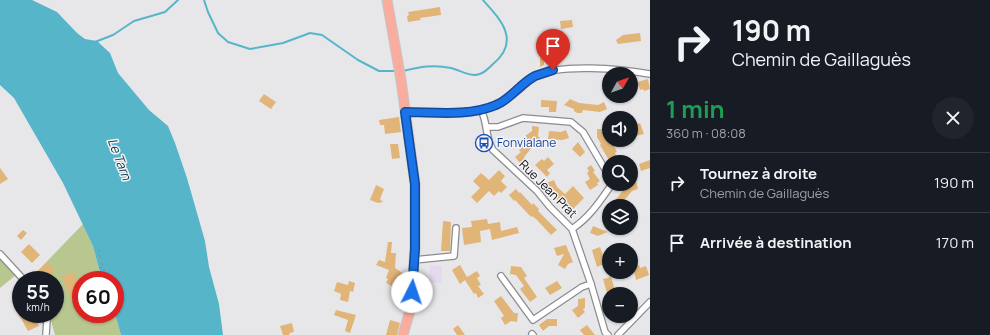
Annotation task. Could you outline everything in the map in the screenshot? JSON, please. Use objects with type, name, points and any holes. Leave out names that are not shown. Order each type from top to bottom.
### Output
[{"type":"main road","points":[[387,0],[401,80],[415,184],[414,260],[411,307],[403,335]]},
{"type":"street","points":[[405,112],[464,112],[481,110],[497,105],[514,94],[534,77],[553,70],[626,70],[650,74]]},
{"type":"street","name":"Rue Jean Prat","points":[[481,110],[487,127],[489,144],[493,150],[572,229],[591,284],[605,332],[608,335]]},
{"type":"street","points":[[487,127],[498,127],[522,118],[571,122],[583,132],[602,164]]},
{"type":"street","points":[[572,229],[583,221],[597,207],[607,191]]},
{"type":"street","points":[[414,260],[454,256],[456,228]]},
{"type":"street","points":[[0,254],[16,271]]},
{"type":"street","points":[[501,276],[533,320],[582,287],[591,284]]},
{"type":"street","points":[[618,335],[650,302]]},
{"type":"street","points":[[46,335],[47,323]]},
{"type":"path","points":[[99,249],[101,260]]},
{"type":"path","points":[[96,258],[101,257]]},
{"type":"path","points":[[102,263],[105,271]]},
{"type":"path","points":[[99,268],[103,267]]},
{"type":"shaded area","points":[[430,265],[442,266],[441,283],[429,282]]},
{"type":"green space","points":[[83,224],[93,246],[100,271],[72,271],[72,323],[118,323],[121,335],[55,335],[52,323],[64,323],[64,271],[38,271]]},
{"type":"green space","points":[[0,259],[12,271],[12,278],[0,288]]},
{"type":"water","name":"Le Tarn","points":[[0,0],[32,0],[57,12],[77,33],[85,39],[97,41],[110,53],[118,73],[149,110],[168,126],[175,143],[187,178],[205,241],[209,267],[219,304],[223,335],[121,335],[118,323],[124,323],[124,271],[100,271],[93,246],[63,183],[14,98],[0,85]]},
{"type":"building","points":[[440,7],[441,15],[420,18],[421,20],[408,22],[408,12]]},
{"type":"building","points":[[572,20],[573,27],[561,29],[560,21]]},
{"type":"building","points":[[640,33],[641,41],[618,44],[616,40],[623,35]]},
{"type":"building","points":[[542,47],[558,47],[558,59],[544,59],[544,65],[540,67],[540,58],[542,58]]},
{"type":"building","points":[[648,79],[650,89],[644,91],[643,89],[640,90],[638,82]]},
{"type":"building","points":[[264,94],[276,102],[271,109],[259,101]]},
{"type":"building","points":[[570,99],[579,103],[598,105],[604,103],[607,109],[600,112],[583,110],[582,113],[577,113],[574,109],[564,105]]},
{"type":"building","points":[[541,100],[557,101],[556,112],[549,112],[549,107],[541,107]]},
{"type":"building","points":[[399,117],[401,132],[385,134],[384,125],[380,125],[379,120]]},
{"type":"building","points":[[640,123],[644,134],[638,135],[638,124]]},
{"type":"building","points":[[532,126],[539,127],[538,136],[540,138],[532,145],[534,145],[520,163],[515,157],[521,152],[519,150],[525,145],[527,137],[525,136],[532,131]]},
{"type":"building","points":[[597,129],[602,129],[602,147],[614,147],[617,152],[615,153],[616,155],[606,155],[597,137]]},
{"type":"building","points":[[566,130],[569,138],[562,140],[548,139],[549,131],[561,132]]},
{"type":"building","points":[[578,142],[585,152],[580,157],[572,149]]},
{"type":"building","points":[[390,144],[398,144],[400,158],[392,159]]},
{"type":"building","points":[[548,157],[554,164],[547,170],[550,173],[547,177],[535,165],[542,159],[544,161]]},
{"type":"building","points":[[650,160],[650,168],[641,171],[639,164]]},
{"type":"building","points":[[591,165],[595,171],[593,172],[600,181],[597,183],[598,185],[590,190],[585,182],[590,179],[587,173],[589,171],[587,168]]},
{"type":"building","points":[[0,168],[8,179],[0,184]]},
{"type":"building","points":[[499,170],[505,176],[501,181],[507,187],[501,193],[499,191],[494,196],[489,191],[477,203],[471,197],[480,188],[473,181],[481,173],[489,180]]},
{"type":"building","points":[[554,180],[557,187],[565,194],[573,186],[584,198],[572,210],[560,198],[558,201],[549,191],[546,183]]},
{"type":"building","points":[[376,185],[384,189],[380,199],[383,202],[378,203],[370,200]]},
{"type":"building","points":[[516,189],[532,205],[533,203],[539,209],[538,211],[557,230],[551,235],[537,220],[532,216],[531,217],[515,200],[514,201],[509,195]]},
{"type":"building","points":[[622,191],[632,191],[625,199],[616,199]]},
{"type":"building","points":[[487,219],[488,224],[500,222],[501,231],[517,227],[519,233],[492,240],[490,229],[480,231],[481,242],[464,245],[462,228],[472,227],[471,221]]},
{"type":"building","points":[[443,221],[451,222],[450,251],[441,251]]},
{"type":"building","points":[[593,226],[602,230],[602,234],[598,236],[590,233]]},
{"type":"building","points":[[23,230],[27,233],[21,240],[17,236]]},
{"type":"building","points":[[388,242],[392,242],[391,253],[396,253],[395,268],[404,274],[401,279],[405,281],[400,295],[391,292],[393,287],[386,283],[389,270],[376,265],[379,260],[385,262]]},
{"type":"building","points":[[29,244],[40,255],[32,263],[21,252]]},
{"type":"building","points":[[566,245],[573,262],[568,264],[565,269],[558,265],[564,254],[557,256],[554,248]]},
{"type":"building","points":[[600,247],[602,252],[602,265],[597,267],[592,250]]},
{"type":"building","points":[[47,262],[55,270],[54,271],[38,271]]},
{"type":"building","points":[[460,265],[467,277],[477,271],[480,276],[477,278],[481,285],[478,286],[484,294],[478,298],[476,293],[474,294],[465,280],[460,284],[452,270]]},
{"type":"building","points":[[638,265],[640,268],[646,266],[649,275],[636,280],[638,279]]},
{"type":"building","points":[[511,266],[521,267],[527,276],[524,278],[537,297],[530,302],[520,289],[524,286],[516,275],[510,274]]},
{"type":"building","points":[[72,273],[72,297],[70,298],[64,282],[64,275]]},
{"type":"building","points":[[603,279],[612,279],[614,287],[605,287]]},
{"type":"building","points":[[349,281],[355,283],[353,292],[350,291],[348,302],[340,300],[341,294],[334,291],[337,282],[348,285]]},
{"type":"building","points":[[557,281],[562,288],[550,295],[545,288]]},
{"type":"building","points":[[501,296],[514,313],[518,313],[517,322],[511,321],[505,325],[501,318],[504,316],[494,301]]},
{"type":"building","points":[[585,298],[585,308],[583,309],[585,312],[578,318],[572,310],[578,306],[578,299]]},
{"type":"building","points":[[336,310],[356,315],[350,333],[345,331],[348,320],[334,315]]},
{"type":"building","points":[[547,319],[557,319],[557,326],[549,326],[543,331],[539,325]]},
{"type":"building","points":[[390,320],[400,323],[397,335],[386,335]]},
{"type":"building","points":[[23,323],[37,323],[39,326],[28,331]]},
{"type":"building","points":[[292,323],[294,332],[290,333],[289,335],[283,335],[280,326]]},
{"type":"building","points":[[458,325],[465,335],[457,335],[453,329]]},
{"type":"building","points":[[587,325],[595,335],[584,335],[580,330]]},
{"type":"waterway","points":[[95,42],[113,35],[134,21],[165,12],[178,0]]},
{"type":"waterway","points":[[204,0],[218,33],[228,42],[250,49],[283,43],[310,33],[322,35],[358,60],[379,71],[396,71]]},
{"type":"waterway","points":[[403,71],[421,67],[438,66],[451,68],[472,75],[478,75],[489,68],[506,47],[507,39],[501,23],[483,0]]},
{"type":"place","name":"Fonvialane","points":[[484,143]]},
{"type":"route","points":[[412,292],[415,249],[415,184],[405,112],[464,112],[481,110],[497,105],[514,94],[534,77],[553,70]]}]
